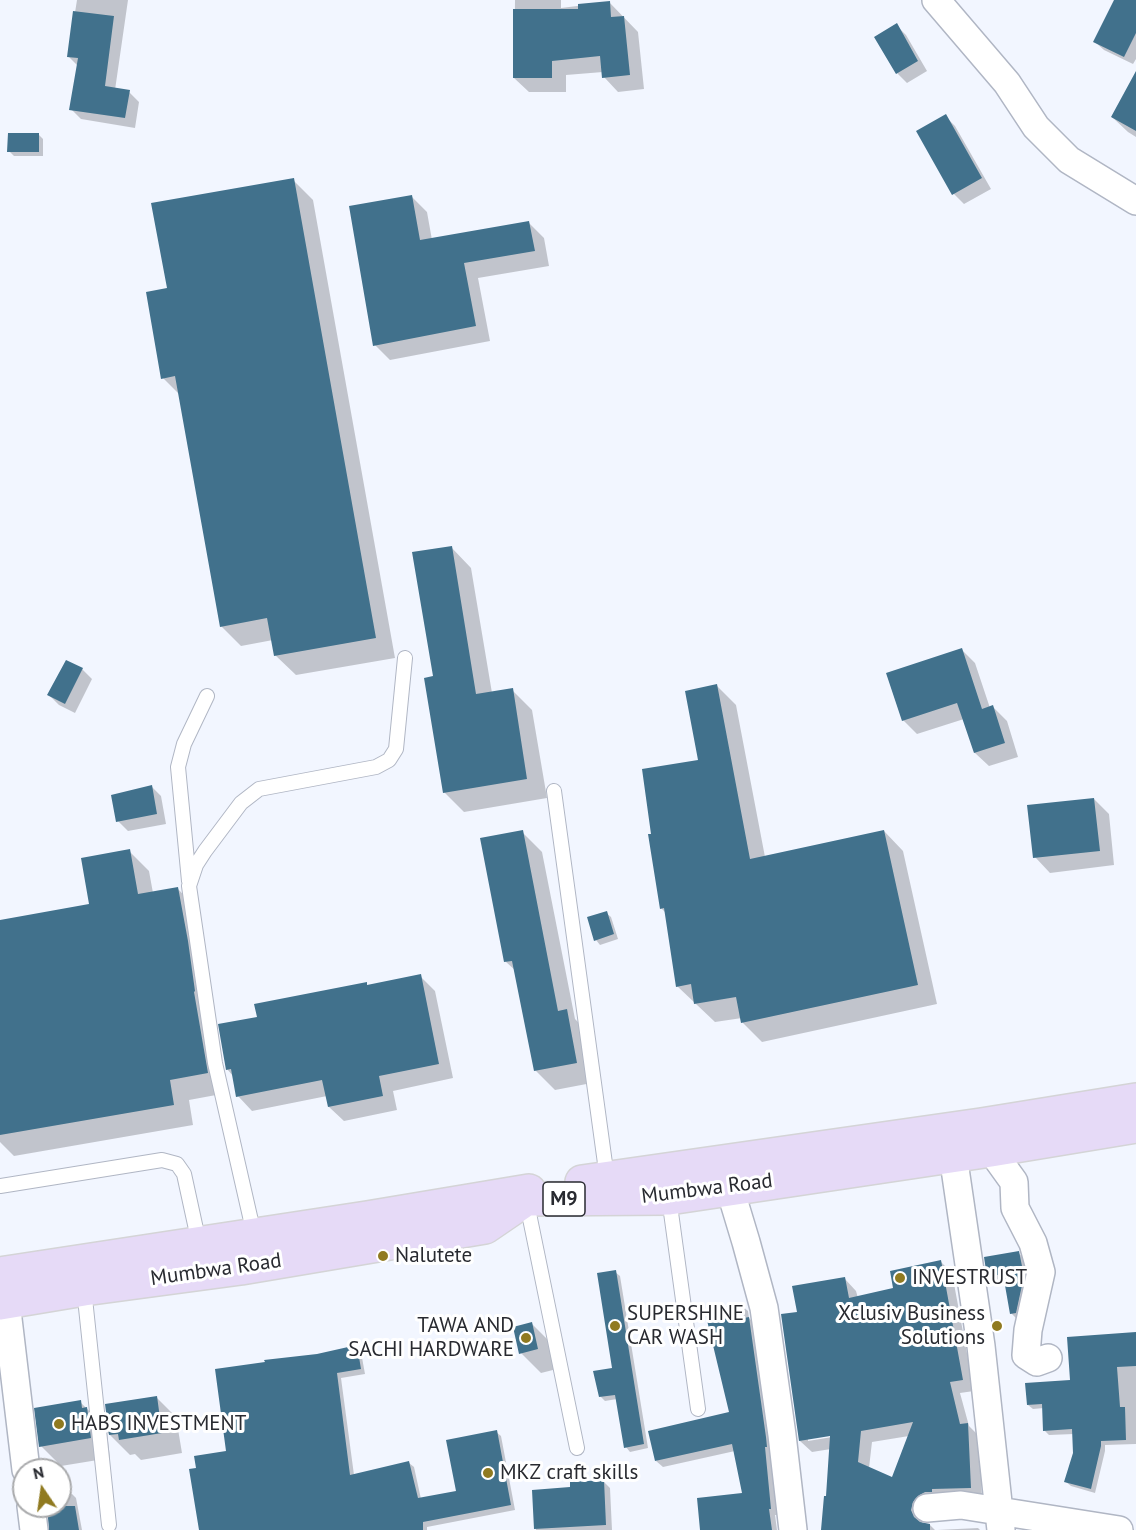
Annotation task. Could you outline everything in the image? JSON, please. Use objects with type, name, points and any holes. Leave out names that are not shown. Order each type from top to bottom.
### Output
[{"type":"main road","name":"Mumbwa Road","points":[[2,1293],[199,1243],[607,1178],[981,1125],[1136,1100]]},
{"type":"main road","name":"Mumbwa Road","points":[[2,1293],[84,1289],[241,1268],[485,1227],[526,1199],[669,1198],[1136,1126]]},
{"type":"street","points":[[936,0],[1007,83],[1036,127],[1069,160],[1136,201]]},
{"type":"street","points":[[991,1150],[1014,1182],[1015,1208],[1033,1243],[1041,1272],[1028,1330],[1026,1355],[1037,1362],[1048,1359]]},
{"type":"street","points":[[953,1155],[981,1346],[1000,1520]]},
{"type":"street","points":[[730,1189],[764,1308],[793,1530]]},
{"type":"street","points":[[2,1293],[24,1458]]},
{"type":"street","points":[[927,1508],[961,1505],[1000,1520],[1119,1530]]},
{"type":"lane","points":[[189,886],[196,865],[205,851],[241,803],[259,789],[376,767],[389,760],[396,749],[405,658]]},
{"type":"lane","points":[[207,696],[184,744],[178,767],[189,886],[215,1063],[254,1234]]},
{"type":"lane","points":[[554,791],[607,1178]]},
{"type":"lane","points":[[0,1186],[162,1161],[177,1164],[184,1174],[199,1243]]},
{"type":"lane","points":[[669,1198],[698,1409]]},
{"type":"lane","points":[[526,1199],[577,1448]]},
{"type":"lane","points":[[84,1289],[109,1525]]},
{"type":"building","points":[[1114,0],[1136,0],[1136,33],[1124,57],[1093,42]]},
{"type":"building","points":[[610,1],[611,17],[624,16],[630,75],[602,78],[600,56],[552,61],[552,78],[513,78],[513,9],[578,9],[578,4]]},
{"type":"building","points":[[73,11],[114,16],[105,86],[130,90],[125,118],[69,110],[78,58],[67,57]]},
{"type":"building","points":[[897,23],[918,61],[896,74],[874,37]]},
{"type":"building","points":[[1136,71],[1136,131],[1111,117]]},
{"type":"building","points":[[946,114],[982,178],[952,195],[916,131]]},
{"type":"building","points":[[8,133],[39,133],[39,152],[7,152]]},
{"type":"building","points":[[294,178],[376,638],[274,656],[267,618],[220,627],[175,376],[161,379],[146,292],[167,288],[151,203]]},
{"type":"building","points":[[412,195],[420,240],[529,221],[535,251],[464,263],[476,326],[373,346],[349,206]]},
{"type":"building","points":[[452,546],[476,694],[513,688],[527,779],[443,793],[424,678],[433,676],[412,552]]},
{"type":"building","points":[[962,648],[982,709],[993,705],[1005,743],[974,753],[957,703],[902,721],[886,673]]},
{"type":"building","points":[[66,660],[83,668],[65,704],[47,695]]},
{"type":"building","points":[[717,684],[750,859],[884,830],[918,985],[741,1023],[736,997],[694,1004],[691,984],[676,987],[664,908],[660,909],[648,834],[651,834],[642,769],[698,760],[685,691]]},
{"type":"building","points":[[152,785],[157,814],[116,822],[111,795]]},
{"type":"building","points":[[1094,798],[1100,851],[1033,858],[1027,805]]},
{"type":"building","points":[[523,830],[558,1011],[567,1009],[577,1063],[534,1071],[512,961],[504,962],[480,838]]},
{"type":"building","points":[[130,849],[138,894],[178,887],[208,1073],[170,1080],[174,1105],[0,1135],[0,920],[89,904],[81,858]]},
{"type":"building","points":[[607,911],[614,934],[594,941],[587,917]]},
{"type":"building","points":[[421,974],[439,1064],[379,1076],[383,1096],[328,1107],[322,1080],[236,1097],[231,1069],[226,1070],[218,1024],[257,1017],[254,1004]]},
{"type":"building","points":[[1019,1251],[1024,1276],[1016,1313],[1010,1314],[1003,1274],[987,1277],[984,1257]]},
{"type":"building","points":[[941,1260],[963,1380],[950,1382],[960,1424],[968,1423],[971,1488],[932,1489],[932,1492],[925,1492],[918,1496],[911,1510],[920,1522],[930,1524],[930,1530],[821,1530],[830,1436],[799,1441],[781,1314],[797,1312],[792,1286],[845,1277],[849,1298],[893,1288],[890,1271]],"holes":[[[913,1422],[892,1477],[858,1462],[861,1431]]]},
{"type":"building","points":[[616,1270],[644,1444],[624,1448],[615,1395],[599,1397],[593,1371],[612,1368],[597,1273]]},
{"type":"building","points":[[741,1303],[744,1318],[749,1317],[766,1437],[772,1530],[700,1530],[697,1498],[742,1493],[732,1444],[655,1461],[648,1431],[729,1412],[705,1312]]},
{"type":"building","name":"TAWA AND SACHI HARDWARE","points":[[532,1322],[538,1349],[519,1354],[513,1327]]},
{"type":"building","points":[[1136,1332],[1136,1366],[1117,1367],[1120,1407],[1125,1407],[1126,1440],[1101,1441],[1091,1489],[1064,1482],[1073,1453],[1072,1429],[1043,1431],[1042,1404],[1027,1405],[1025,1383],[1070,1380],[1067,1337]]},
{"type":"building","points":[[357,1345],[361,1369],[337,1373],[350,1475],[409,1461],[418,1498],[456,1491],[446,1440],[497,1430],[511,1505],[423,1522],[423,1530],[199,1530],[189,1469],[196,1468],[194,1456],[226,1451],[215,1369],[317,1354]]},
{"type":"building","name":"HABS INVESTMENT","points":[[157,1396],[162,1433],[119,1440],[118,1434],[109,1435],[105,1404]]},
{"type":"building","name":"HABS INVESTMENT","points":[[81,1400],[82,1408],[87,1407],[91,1438],[39,1447],[34,1408]]},
{"type":"building","points":[[604,1480],[606,1525],[534,1529],[532,1490],[570,1487],[570,1482]]},
{"type":"building","points":[[72,1506],[75,1506],[79,1530],[49,1530],[48,1518],[72,1518]]},
{"type":"place","name":"Nalutete","points":[[383,1256]]},
{"type":"place","name":"INVESTRUST","points":[[900,1278]]},
{"type":"place","name":"SUPERSHINE CAR WASH","points":[[615,1326]]},
{"type":"place","name":"Xclusiv Business Solutions","points":[[997,1326]]},
{"type":"place","name":"TAWA AND SACHI HARDWARE","points":[[526,1338]]},
{"type":"place","name":"HABS INVESTMENT","points":[[59,1424]]},
{"type":"place","name":"MKZ craft skills","points":[[488,1473]]}]
